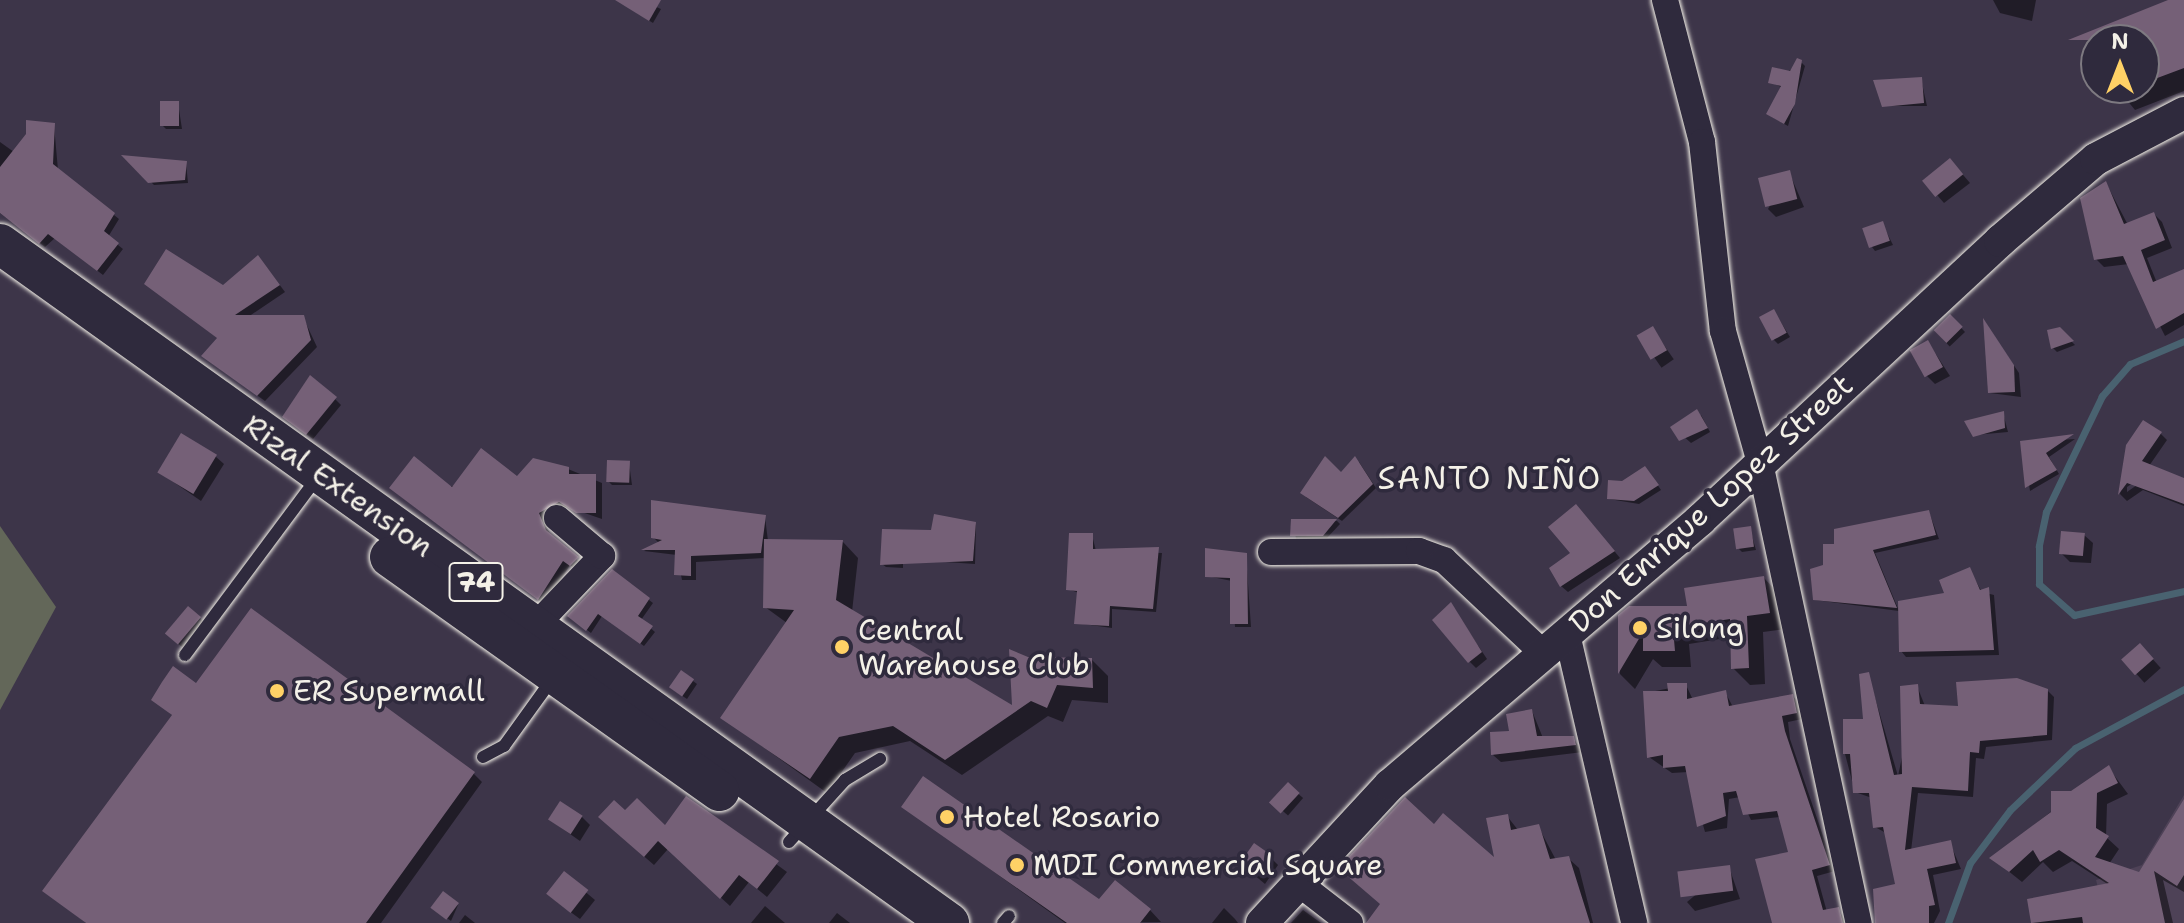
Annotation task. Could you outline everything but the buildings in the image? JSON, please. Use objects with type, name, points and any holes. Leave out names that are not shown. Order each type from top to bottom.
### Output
[{"type":"main road","name":"Rizal Extension","points":[[0,244],[312,484],[814,838],[949,923]]},
{"type":"main road","name":"Rizal Extension","points":[[0,278],[312,484],[538,623],[565,664]]},
{"type":"main road","name":"Rizal Extension","points":[[814,838],[902,923]]},
{"type":"street","points":[[1665,0],[1702,142],[1723,331],[1760,463],[1859,923]]},
{"type":"street","name":"Don Enrique Lopez Street","points":[[1262,923],[1390,785],[1556,644],[1760,463],[2066,183],[2184,113]]},
{"type":"street","points":[[538,623],[602,556],[557,518]]},
{"type":"street","points":[[1271,552],[1419,551],[1444,560],[1556,644],[1634,923]]},
{"type":"street","points":[[1297,882],[1350,923]]},
{"type":"lane","points":[[185,655],[312,484]]},
{"type":"lane","points":[[483,757],[504,746],[565,664]]},
{"type":"lane","points":[[814,838],[845,780],[880,759]]},
{"type":"shaded area","points":[[2184,795],[2184,923],[2107,923],[2096,880],[2142,865]]},
{"type":"green space","points":[[0,526],[56,607],[0,710]]},
{"type":"waterway","points":[[2184,341],[2130,364],[2102,396],[2046,512],[2039,546],[2039,584],[2074,615],[2184,591]]},
{"type":"waterway","points":[[1948,923],[1970,863],[2010,810],[2075,748],[2184,689]]},
{"type":"place","name":"Silong","points":[[1640,628]]},
{"type":"place","name":"Central Warehouse Club","points":[[842,647]]},
{"type":"place","name":"ER Supermall","points":[[277,691]]},
{"type":"place","name":"Hotel Rosario","points":[[947,817]]},
{"type":"place","name":"MDI Commercial Square","points":[[1017,865]]},
{"type":"district","name":"SANTO NIÑO","points":[[1490,478]]}]
